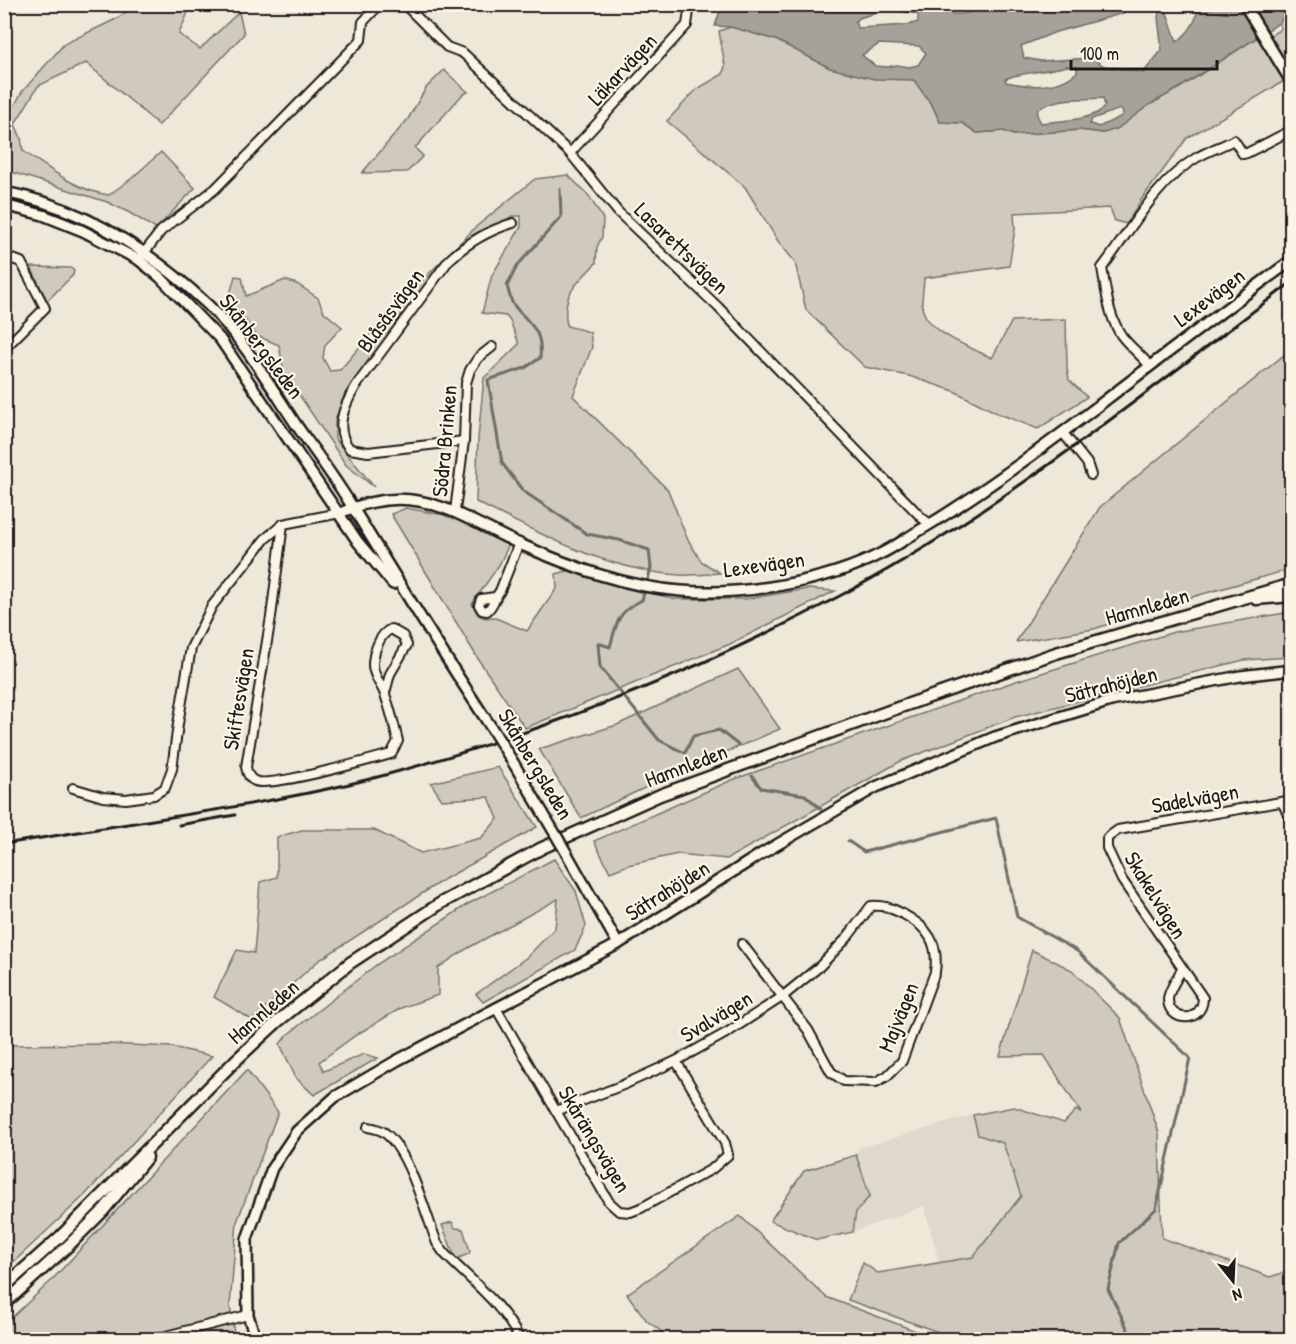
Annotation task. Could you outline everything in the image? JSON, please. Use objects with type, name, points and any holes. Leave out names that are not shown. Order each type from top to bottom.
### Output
[{"type":"main road","name":"Hamnleden","points":[[4,1287],[60,1237],[269,1029],[350,963],[441,903],[542,848],[660,795],[879,714],[1056,653],[1292,584]]},
{"type":"main road","points":[[1232,601],[1292,596]]},
{"type":"main road","name":"Hamnleden","points":[[4,1304],[104,1211],[171,1126]]},
{"type":"street","points":[[142,256],[161,231],[215,189],[361,40],[363,22],[380,4]]},
{"type":"street","name":"Lasarettsvägen","points":[[404,4],[447,47],[463,54],[570,153],[618,212],[718,307],[930,524]]},
{"type":"street","name":"Läkarvägen","points":[[570,153],[687,25],[690,4]]},
{"type":"street","points":[[1244,4],[1292,83]]},
{"type":"street","points":[[1150,366],[1121,335],[1112,316],[1102,267],[1149,202],[1174,175],[1196,158],[1234,140],[1243,154],[1292,130]]},
{"type":"street","name":"Skånbergsleden","points":[[4,192],[51,205],[92,221],[142,256],[220,339],[358,542],[414,609]]},
{"type":"street","name":"Skånbergsleden","points":[[4,205],[44,215],[167,268],[210,307],[232,333],[353,507],[414,609],[514,764],[618,944]]},
{"type":"street","name":"Blåsåsvägen","points":[[464,441],[368,452],[350,449],[344,443],[340,421],[347,401],[356,386],[449,260],[460,250],[513,223]]},
{"type":"street","points":[[4,256],[21,262],[45,308],[4,349]]},
{"type":"street","name":"Lexevägen","points":[[340,513],[353,507],[380,501],[400,499],[427,502],[455,511],[519,543],[577,567],[632,583],[684,592],[770,588],[840,571],[880,554],[987,489],[1292,260]]},
{"type":"street","name":"Södra Brinken","points":[[455,511],[464,441],[466,383],[470,370],[478,358],[492,347]]},
{"type":"street","points":[[1063,433],[1087,463],[1091,476]]},
{"type":"street","points":[[73,788],[103,797],[126,799],[154,795],[165,788],[172,769],[191,648],[213,606],[265,539],[283,524],[340,513]]},
{"type":"street","name":"Skiftesvägen","points":[[283,524],[271,617],[246,767],[247,774],[253,781],[264,783],[391,754],[398,741],[385,693]]},
{"type":"street","points":[[495,597],[500,591],[519,543]]},
{"type":"street","points":[[391,629],[403,636],[406,645],[390,674],[385,693],[376,678],[373,665],[378,643],[391,629]]},
{"type":"street","name":"Sätrahöjden","points":[[256,1340],[248,1315],[246,1239],[272,1168],[297,1131],[335,1097],[388,1066],[618,944],[876,786],[995,737],[1111,701],[1240,676],[1292,670]]},
{"type":"street","name":"Sadelvägen","points":[[1107,838],[1118,830],[1292,800]]},
{"type":"street","points":[[1282,802],[1292,822]]},
{"type":"street","name":"Skakelvägen","points":[[1107,838],[1107,848],[1122,880],[1203,998],[1194,1016],[1186,1018],[1174,1013],[1168,1003],[1168,996],[1182,969]]},
{"type":"street","name":"Majvägen","points":[[742,944],[807,1030],[831,1072],[844,1081],[876,1082],[887,1076],[902,1061],[935,972],[937,958],[934,945],[926,931],[914,920],[884,905],[871,906],[866,910]]},
{"type":"street","name":"Svalvägen","points":[[556,1111],[676,1061],[728,1032],[782,997],[820,966],[846,939],[866,910]]},
{"type":"street","name":"Skårängsvägen","points":[[496,1008],[609,1202],[619,1211],[630,1212],[641,1208],[712,1169],[728,1155],[725,1143],[676,1061]]},
{"type":"street","points":[[368,1127],[378,1128],[386,1133],[396,1145],[406,1161],[437,1243],[444,1253],[502,1308],[520,1340]]},
{"type":"street","points":[[150,1340],[248,1315]]},
{"type":"shaded area","points":[[949,4],[952,14],[956,14],[974,11],[985,5],[1121,5],[1124,13],[1056,32],[1021,46],[1024,58],[1041,61],[1092,58],[1104,66],[1143,73],[1162,50],[1158,18],[1160,5],[1167,5],[1167,13],[1177,42],[1191,27],[1198,8],[1211,9],[1220,4],[1292,5],[1279,23],[1181,87],[1149,105],[1117,129],[1103,133],[1080,130],[1013,135],[1004,131],[977,133],[962,123],[940,122],[933,107],[914,80],[874,79],[830,68],[776,40],[731,27],[715,26],[720,11],[719,5]],"holes":[[[888,9],[918,14],[918,22],[908,25],[858,28],[855,22],[859,18]],[[879,44],[919,46],[926,53],[918,65],[909,67],[875,66],[862,55]],[[1077,67],[1077,72],[1070,78],[1053,84],[1034,86],[1006,82],[1005,79],[1020,74]],[[1103,98],[1105,106],[1094,115],[1041,123],[1037,115],[1038,109],[1053,102]],[[1120,109],[1123,112],[1122,116],[1099,127],[1090,124],[1092,119]]]},
{"type":"shaded area","points":[[136,5],[191,5],[179,34],[200,49],[239,12],[244,34],[159,125],[86,63],[38,86],[15,124],[23,151],[75,184],[97,193],[109,195],[161,152],[195,188],[156,229],[107,202],[5,170],[5,123],[22,92],[64,44],[116,19]]},
{"type":"shaded area","points":[[1291,7],[1291,77],[1187,138],[1141,200],[1127,224],[1115,221],[1110,208],[1014,213],[1015,229],[1009,266],[924,278],[922,307],[927,319],[934,327],[953,339],[992,358],[1012,321],[1066,319],[1069,380],[1087,397],[1038,429],[997,413],[954,391],[909,376],[865,367],[806,310],[795,262],[778,241],[745,187],[667,121],[697,89],[723,74],[725,66],[719,31],[731,27],[776,40],[830,68],[914,80],[933,107],[940,122],[962,123],[977,133],[1004,131],[1013,135],[1080,130],[1103,133],[1117,128],[1149,105],[1181,87],[1263,33],[1268,37],[1281,29],[1279,23]]},
{"type":"shaded area","points":[[444,70],[468,92],[462,95],[415,148],[423,156],[407,172],[362,173],[408,119],[426,88]]},
{"type":"shaded area","points":[[568,175],[589,196],[603,219],[602,237],[597,247],[596,263],[572,290],[566,306],[567,326],[590,332],[592,347],[573,396],[668,490],[687,538],[701,561],[720,573],[679,575],[625,566],[574,549],[476,502],[478,438],[484,378],[519,344],[506,316],[482,313],[492,275],[521,227],[521,216],[512,216],[453,255],[345,393],[335,421],[335,439],[374,487],[346,465],[284,372],[279,345],[257,336],[229,298],[235,276],[242,277],[246,296],[285,280],[297,284],[318,298],[324,312],[342,327],[325,345],[323,358],[330,371],[340,370],[388,314],[477,226],[535,179]]},
{"type":"shaded area","points":[[31,267],[71,268],[74,271],[73,275],[47,301]]},
{"type":"shaded area","points":[[1291,349],[1291,569],[1185,599],[1094,629],[1016,642],[1100,507]]},
{"type":"shaded area","points":[[406,508],[438,514],[455,513],[511,540],[499,565],[472,604],[478,615],[485,618],[493,617],[527,631],[557,588],[556,574],[574,569],[674,599],[745,599],[808,589],[835,591],[730,644],[525,728],[480,662],[391,514]]},
{"type":"shaded area","points":[[1291,612],[1291,657],[1244,660],[1015,717],[901,761],[727,859],[678,854],[628,865],[610,872],[594,841],[732,780],[1016,681],[1174,632]]},
{"type":"shaded area","points":[[738,669],[780,729],[674,774],[581,818],[539,749],[617,725]]},
{"type":"shaded area","points":[[498,767],[537,827],[443,880],[318,961],[252,1020],[214,997],[237,950],[254,953],[260,882],[277,877],[277,837],[302,830],[374,830],[421,853],[481,838],[498,819],[489,797],[442,800],[431,783]]},
{"type":"shaded area","points":[[554,859],[576,891],[586,926],[575,950],[483,1002],[476,994],[527,957],[555,928],[558,899],[468,948],[438,968],[438,995],[401,1008],[356,1035],[319,1062],[324,1071],[364,1054],[378,1058],[314,1095],[296,1078],[280,1044],[287,1035],[376,965],[468,904]]},
{"type":"shaded area","points":[[1032,950],[1072,970],[1120,1018],[1159,1133],[1162,1238],[1270,1277],[1291,1270],[1291,1339],[958,1339],[848,1300],[863,1263],[878,1273],[973,1257],[1021,1196],[1003,1143],[978,1135],[973,1115],[1014,1107],[1064,1123],[1076,1110],[1081,1113],[1044,1055],[1000,1056]]},
{"type":"shaded area","points":[[107,1044],[172,1047],[212,1056],[85,1195],[5,1270],[5,1045]]},
{"type":"shaded area","points":[[247,1070],[278,1112],[237,1222],[230,1306],[235,1339],[5,1340],[5,1324],[51,1281]]},
{"type":"shaded area","points":[[973,1115],[978,1135],[1003,1143],[1021,1196],[973,1257],[939,1262],[924,1206],[853,1232],[856,1212],[870,1196],[856,1155],[859,1148]]},
{"type":"shaded area","points":[[856,1155],[870,1196],[856,1212],[853,1232],[817,1240],[770,1221],[804,1171]]},
{"type":"shaded area","points":[[740,1216],[826,1297],[937,1339],[672,1339],[647,1321],[627,1294]]},
{"type":"shaded area","points":[[452,1222],[455,1228],[463,1229],[470,1251],[469,1254],[456,1259],[442,1225]]},
{"type":"waterway","points":[[560,189],[561,217],[517,266],[507,286],[513,304],[537,333],[540,358],[525,368],[488,380],[502,463],[523,491],[587,534],[619,540],[649,550],[651,568],[642,600],[627,609],[619,619],[610,647],[598,643],[600,667],[659,740],[685,753],[693,736],[719,730],[738,745]]},
{"type":"waterway","points":[[752,776],[761,788],[805,795],[821,809]]},
{"type":"waterway","points":[[848,841],[864,852],[996,818],[1017,917],[1077,951],[1190,1058],[1156,1209],[1119,1243],[1108,1289],[1133,1340]]},
{"type":"railway","points":[[4,844],[267,801],[362,781],[505,739],[681,672],[851,590],[966,521],[1077,444],[1292,282]]},
{"type":"railway","points":[[179,825],[235,815]]}]
